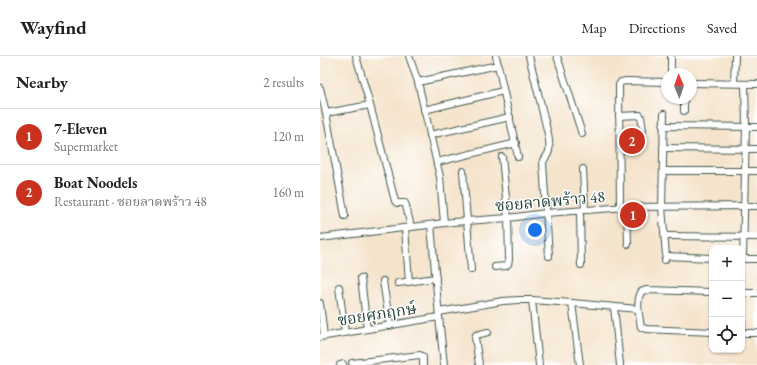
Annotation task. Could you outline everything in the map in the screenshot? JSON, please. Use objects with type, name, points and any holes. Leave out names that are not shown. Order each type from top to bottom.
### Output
[{"type":"street","points":[[356,56],[394,201],[405,204],[406,206],[409,282]]},
{"type":"street","points":[[410,56],[418,82],[437,162],[441,182],[444,223]]},
{"type":"street","points":[[496,56],[518,157]]},
{"type":"street","points":[[529,56],[550,146],[549,153],[545,157],[543,163],[549,256]]},
{"type":"street","points":[[557,56],[582,134]]},
{"type":"street","points":[[671,56],[672,68]]},
{"type":"street","points":[[734,56],[734,83]]},
{"type":"street","points":[[418,82],[498,65]]},
{"type":"street","name":"ซอยลาดพร้าว 48","points":[[320,238],[467,220],[508,218],[624,207],[619,116],[620,85],[621,82],[626,81],[661,82]]},
{"type":"street","points":[[697,83],[757,84]]},
{"type":"street","points":[[744,245],[746,126],[745,84]]},
{"type":"street","points":[[320,88],[345,216]]},
{"type":"street","points":[[424,110],[503,91]]},
{"type":"street","points":[[684,104],[684,110]]},
{"type":"street","points":[[326,113],[370,105]]},
{"type":"street","points":[[664,114],[662,207],[666,258],[709,258]]},
{"type":"street","points":[[619,116],[640,115],[642,130]]},
{"type":"street","points":[[430,135],[510,117]]},
{"type":"street","points":[[663,126],[757,127]]},
{"type":"street","points":[[437,162],[516,143]]},
{"type":"street","points":[[663,148],[757,149]]},
{"type":"street","points":[[495,267],[506,266],[509,260],[508,218],[502,157]]},
{"type":"street","points":[[581,265],[583,169]]},
{"type":"street","points":[[663,171],[757,170]]},
{"type":"street","points":[[463,172],[471,270]]},
{"type":"street","points":[[628,244],[624,207],[757,206]]},
{"type":"street","points":[[431,225],[444,365]]},
{"type":"street","points":[[665,236],[757,237]]},
{"type":"street","points":[[745,259],[757,259]]},
{"type":"street","points":[[361,278],[367,329]]},
{"type":"street","points":[[398,283],[436,278]]},
{"type":"street","points":[[383,281],[390,326]]},
{"type":"street","points":[[339,287],[345,333]]},
{"type":"street","points":[[709,292],[646,290],[641,292],[638,297],[641,327],[646,329],[709,332]]},
{"type":"street","points":[[745,293],[757,293]]},
{"type":"street","points":[[532,300],[538,365]]},
{"type":"street","name":"ซอยศุภฤกษ์","points":[[322,336],[390,326],[503,301],[532,300],[638,309]]},
{"type":"street","points":[[320,303],[322,336]]},
{"type":"street","points":[[572,303],[580,365]]},
{"type":"street","points":[[614,307],[620,365]]},
{"type":"street","points":[[479,365],[475,337],[476,335],[488,332]]},
{"type":"street","points":[[745,333],[757,333]]},
{"type":"street","points":[[352,363],[420,356],[423,357],[423,365]]},
{"type":"place","name":"Boat Noodels","points":[[632,141]]},
{"type":"place","name":"7-Eleven","points":[[633,215]]}]
